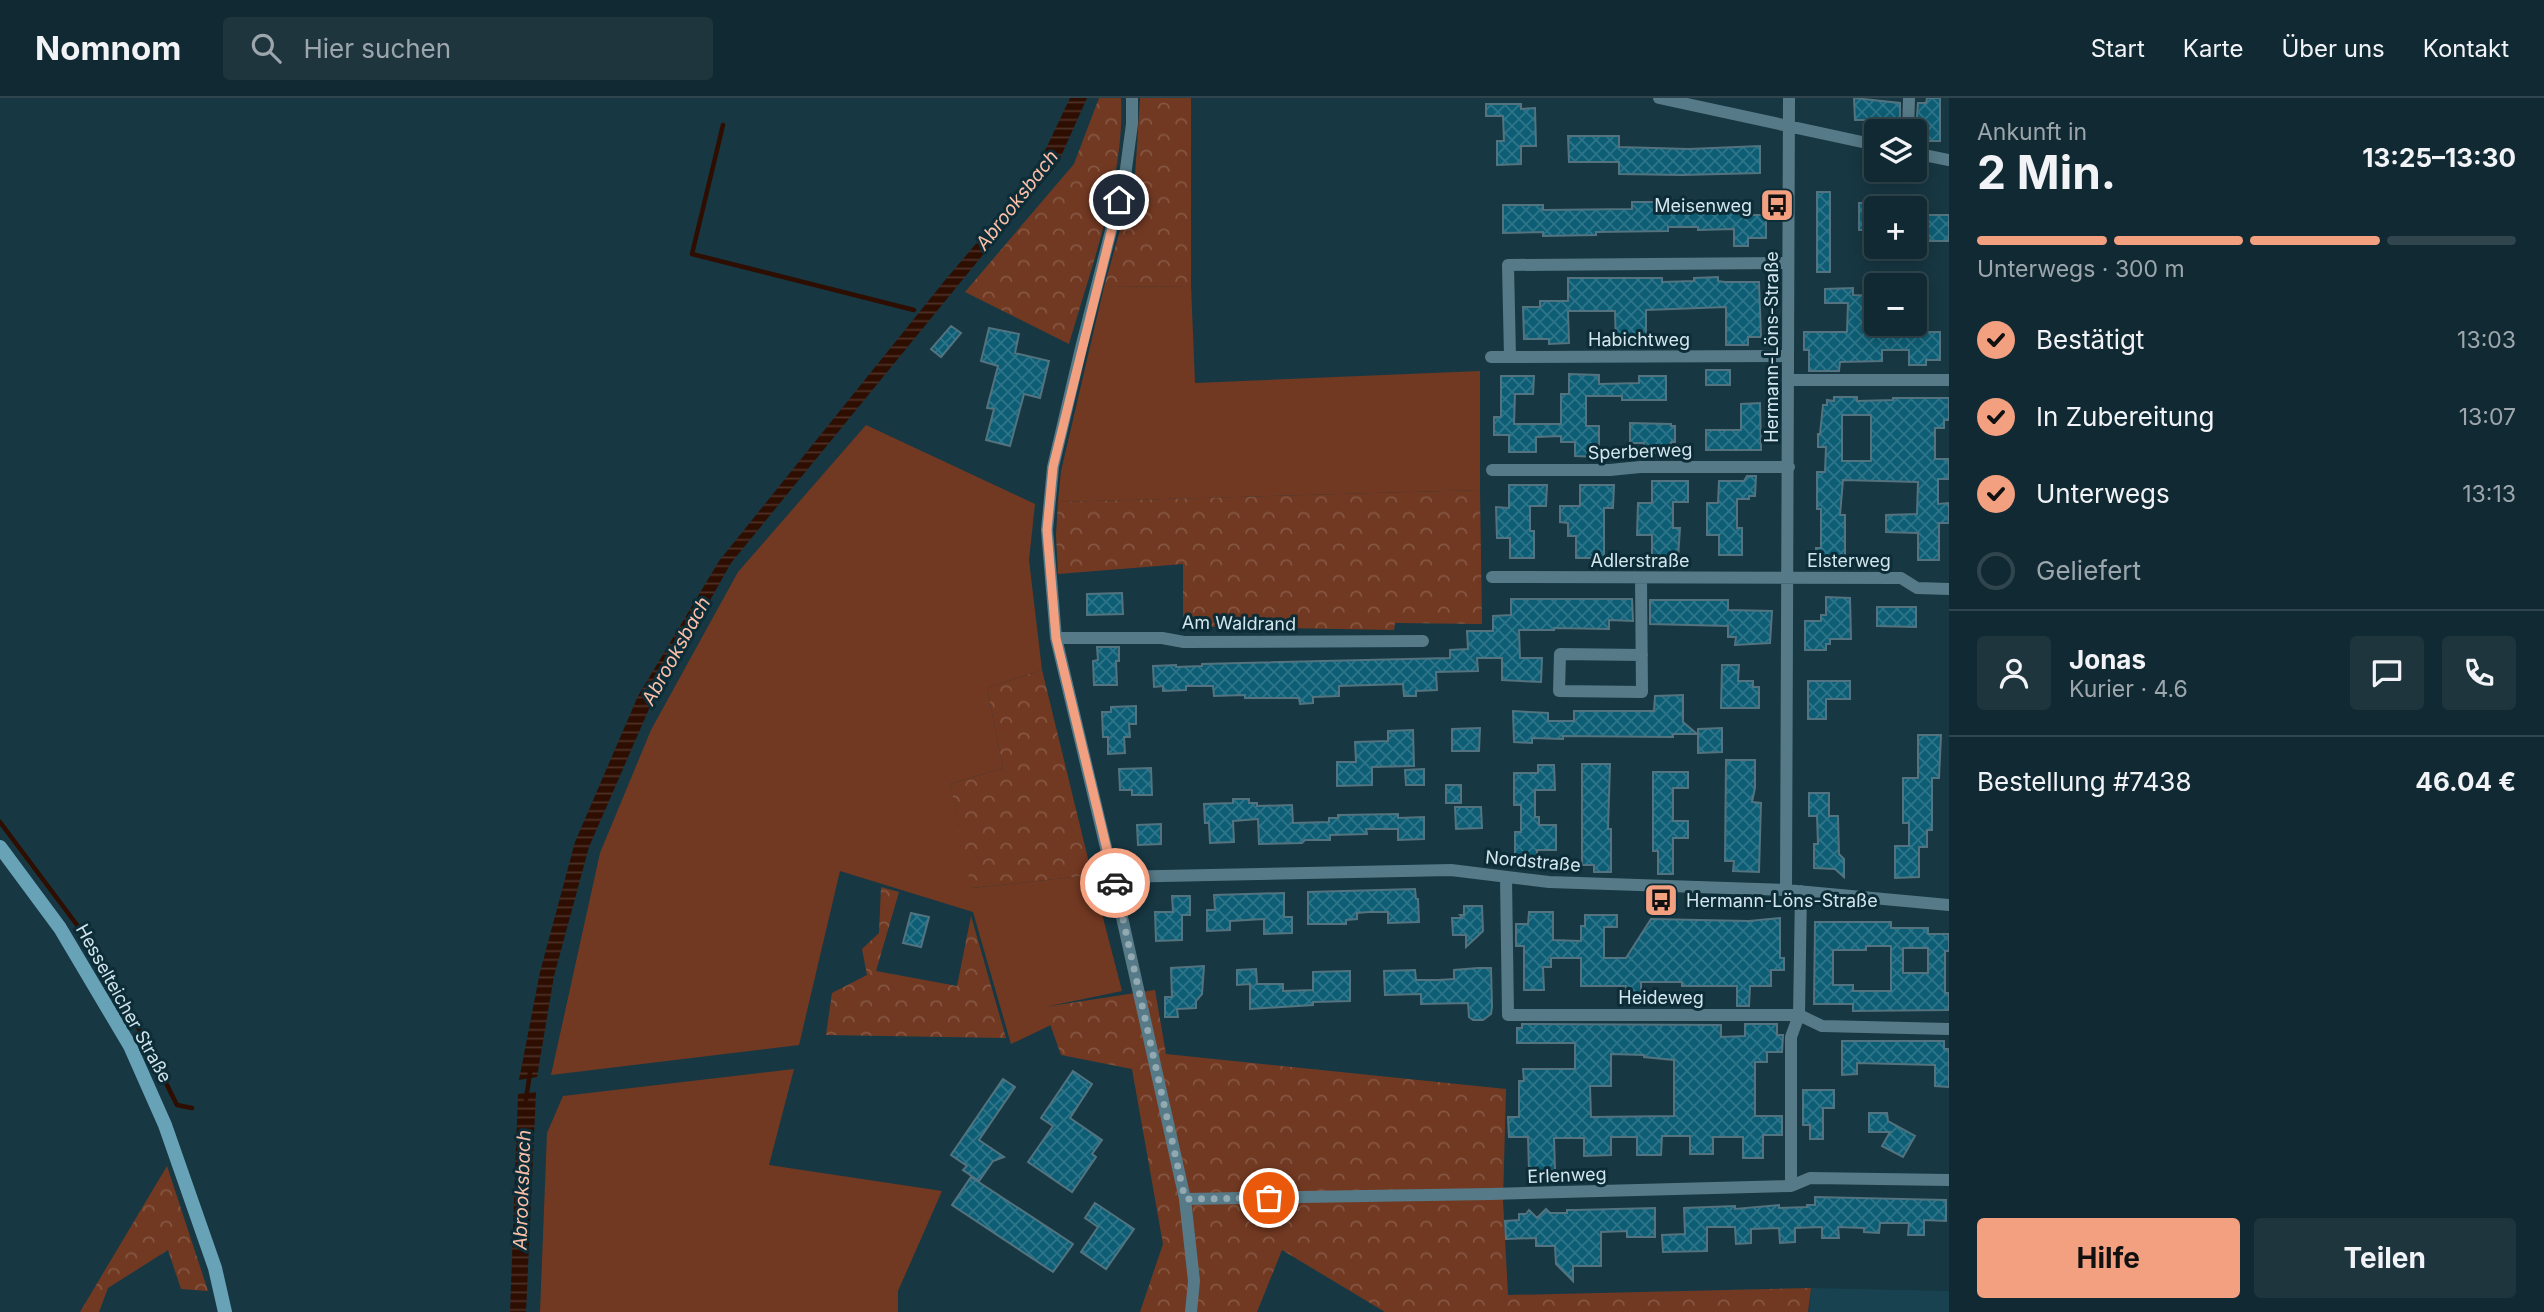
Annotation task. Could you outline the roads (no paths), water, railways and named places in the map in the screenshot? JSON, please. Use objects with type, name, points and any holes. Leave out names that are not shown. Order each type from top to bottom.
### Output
[{"type":"street","points":[[1132,98],[1132,124],[1125,176],[1053,467],[1047,530],[1056,638],[1185,1199],[1194,1282],[1191,1312]]},
{"type":"street","points":[[1659,98],[1864,143]]},
{"type":"street","name":"Hermann-Löns-Straße","points":[[1786,890],[1788,98]]},
{"type":"street","points":[[1908,119],[1909,98]]},
{"type":"street","points":[[1927,156],[1949,160]]},
{"type":"street","points":[[1510,357],[1508,265],[1788,263]]},
{"type":"street","name":"Habichtweg","points":[[1490,357],[1788,355]]},
{"type":"street","points":[[1788,380],[1949,380]]},
{"type":"street","name":"Sperberweg","points":[[1492,470],[1789,467]]},
{"type":"street","name":"Adlerstraße","points":[[1492,577],[1788,577]]},
{"type":"street","name":"Elsterweg","points":[[1788,577],[1901,578],[1917,589],[1949,589]]},
{"type":"street","points":[[1641,578],[1642,655],[1642,692],[1559,691],[1560,654],[1642,655]]},
{"type":"street","name":"Am Waldrand","points":[[1056,638],[1162,638],[1184,642],[1423,641]]},
{"type":"street","name":"Hesselteicher Straße","points":[[0,847],[60,928],[130,1046],[165,1125],[215,1268],[225,1312]]},
{"type":"street","name":"Nordstraße","points":[[1113,877],[1451,870],[1506,878],[1786,890],[1949,905]]},
{"type":"street","name":"Heideweg","points":[[1506,878],[1508,1015],[1799,1015],[1822,1026],[1949,1029]]},
{"type":"street","points":[[1791,1186],[1791,1037],[1799,1015],[1801,891]]},
{"type":"street","name":"Erlenweg","points":[[1185,1199],[1791,1186],[1810,1178],[1949,1180]]},
{"type":"water","points":[[1070,98],[1087,98],[1058,163],[731,563],[649,709],[589,847],[554,976],[537,1077],[519,1080],[540,972],[575,842],[638,696],[719,561],[946,279],[1032,178]]},
{"type":"water","points":[[536,1092],[526,1312],[510,1312],[518,1094]]},
{"type":"waterway","points":[[723,125],[692,254],[914,310]]},
{"type":"waterway","points":[[0,822],[77,925],[135,1021],[177,1105],[192,1108]]},
{"type":"waterway","name":"Abrooksbach","points":[[526,1099],[530,1073]]},
{"type":"place","name":"Meisenweg","points":[[1777,205]]},
{"type":"place","name":"Hermann-Löns-Straße","points":[[1661,900]]}]
